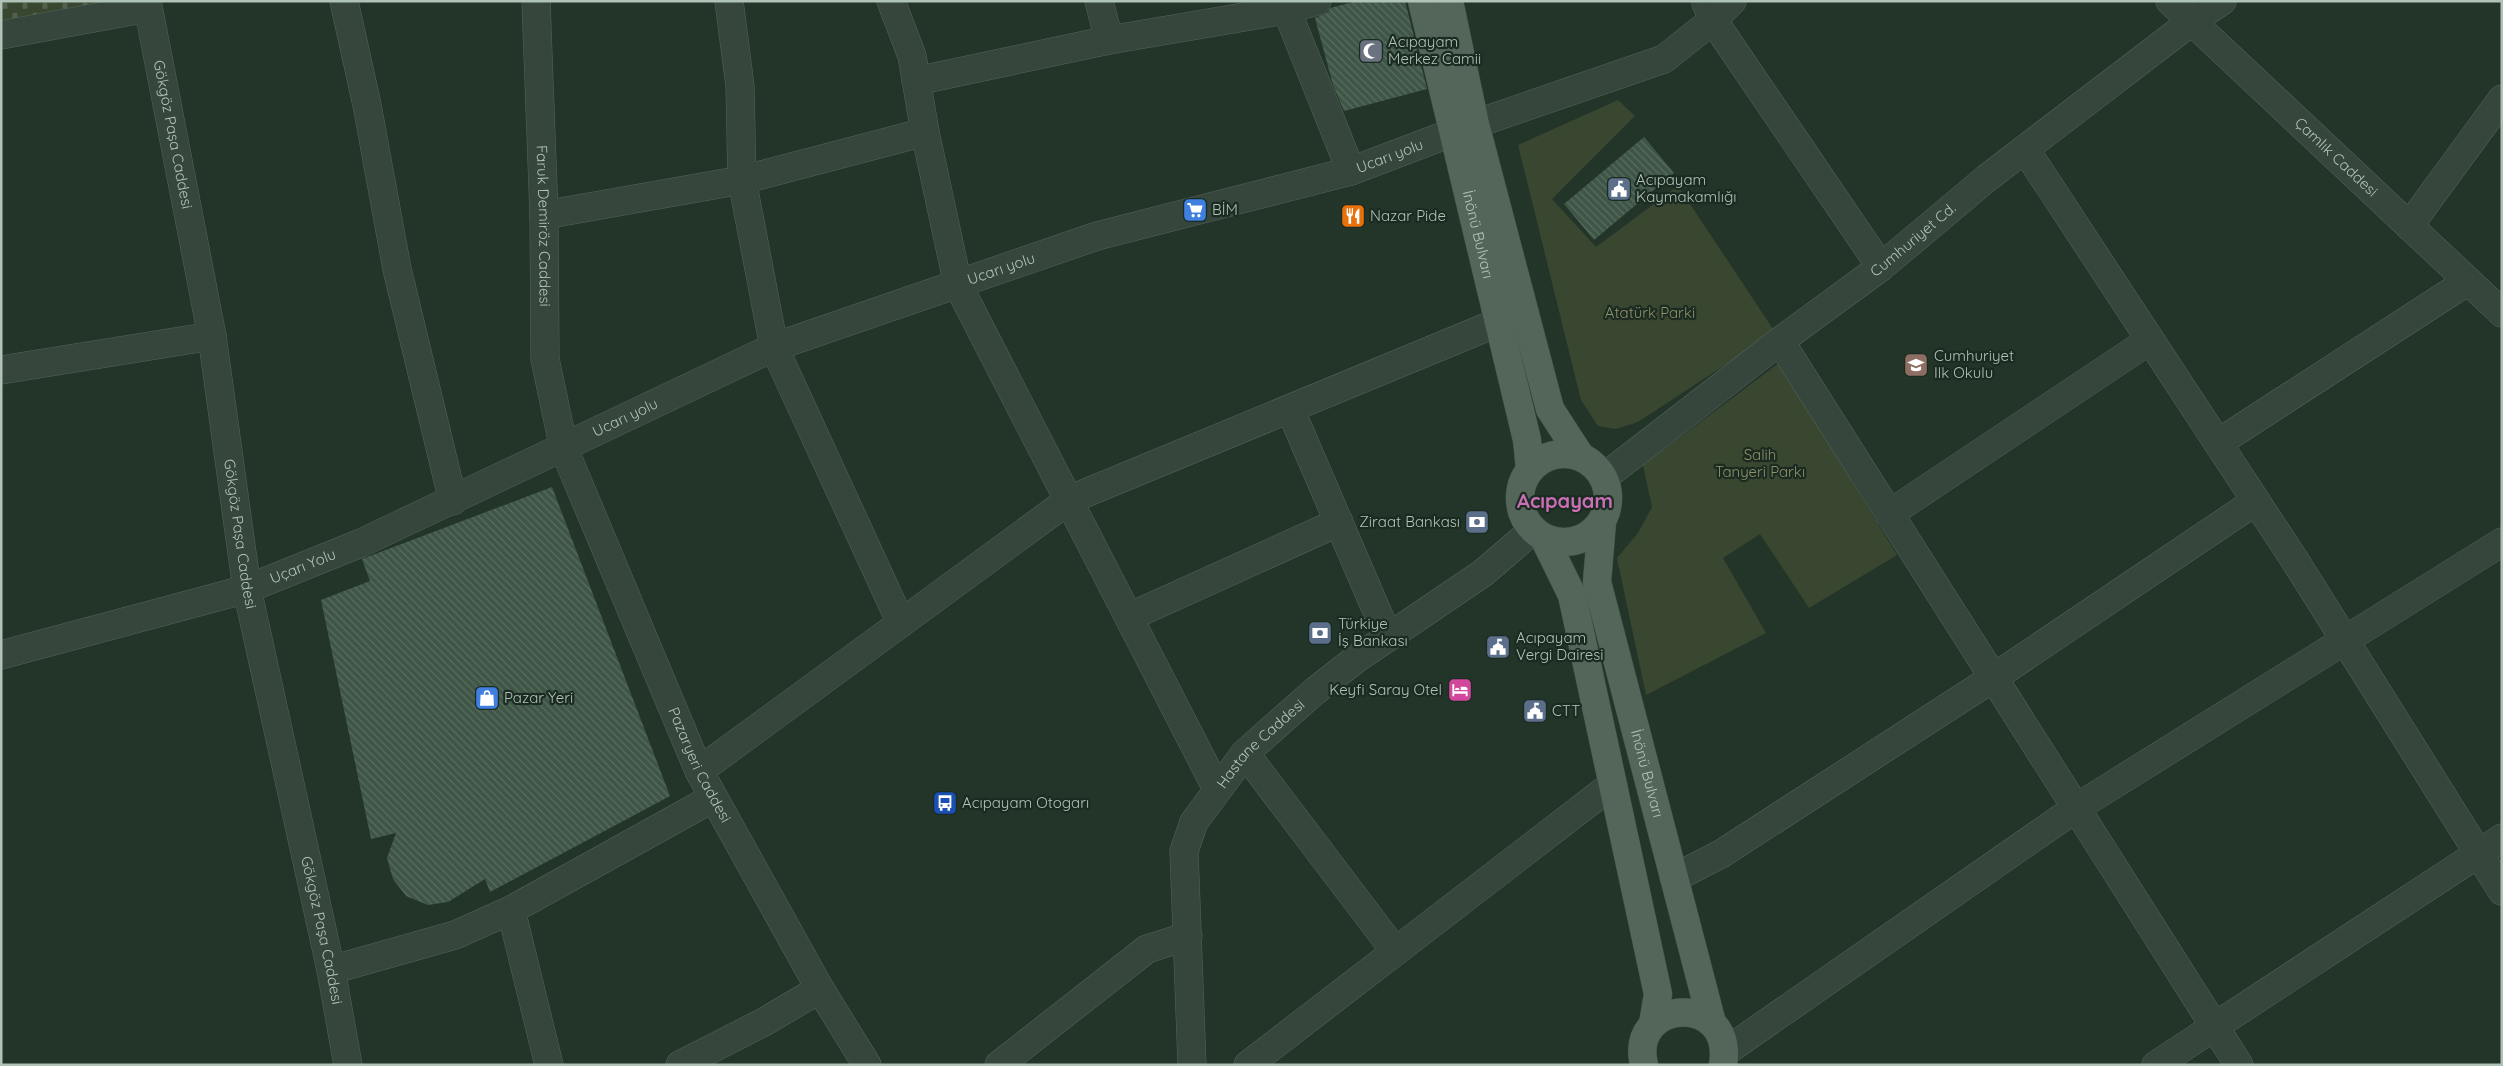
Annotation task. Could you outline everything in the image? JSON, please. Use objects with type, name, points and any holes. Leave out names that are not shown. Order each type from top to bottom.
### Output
[{"type":"main road","name":"İnönü Bulvarı","points":[[1422,1],[1464,129],[1550,409],[1581,457]]},
{"type":"main road","name":"İnönü Bulvarı","points":[[1449,1],[1464,129],[1499,322],[1527,440],[1530,469]]},
{"type":"main road","points":[[1538,534],[1556,542],[1570,542],[1582,539],[1593,532],[1602,522],[1607,507],[1608,492],[1603,478],[1594,465],[1581,457],[1567,454],[1553,455],[1540,460],[1522,480],[1519,493],[1520,507],[1524,520],[1538,534],[1572,595],[1658,994],[1653,1024]]},
{"type":"main road","name":"İnönü Bulvarı","points":[[1602,522],[1597,582],[1712,1023],[1721,1036],[1724,1058]]},
{"type":"main road","points":[[1638,1061],[1644,1038],[1653,1024],[1666,1015],[1682,1011],[1698,1014],[1712,1023]]},
{"type":"street","points":[[344,1],[367,105],[397,269],[453,500]]},
{"type":"street","name":"Faruk Demiröz Caddesi","points":[[536,1],[544,215],[545,359],[564,449]]},
{"type":"street","points":[[729,1],[740,86],[742,180],[774,347],[901,624]]},
{"type":"street","points":[[891,1],[912,56],[925,132],[958,285],[1217,789]]},
{"type":"street","points":[[1099,1],[1109,40]]},
{"type":"street","points":[[916,81],[1109,40],[1317,1]]},
{"type":"street","name":"Ucarı yolu","points":[[564,449],[774,347],[1096,236],[1351,171],[1664,59],[1709,11],[1732,1]]},
{"type":"street","name":"Çamlık Caddesi","points":[[2170,1],[2502,313]]},
{"type":"street","name":"Cumhuriyet Cd.","points":[[1603,478],[1881,267],[1987,178],[2191,22],[2222,1]]},
{"type":"street","points":[[1,35],[147,5]]},
{"type":"street","name":"Gökgöz Paşa Caddesi","points":[[147,5],[212,336],[247,589],[331,970],[348,1065]]},
{"type":"street","points":[[1284,6],[1351,171]]},
{"type":"street","points":[[1709,11],[1881,267]]},
{"type":"street","points":[[2409,226],[2502,99]]},
{"type":"street","points":[[544,215],[742,180],[925,132]]},
{"type":"street","points":[[2025,149],[2256,501],[2502,891]]},
{"type":"street","points":[[2218,443],[2468,281]]},
{"type":"street","points":[[699,771],[1068,500],[1499,322]]},
{"type":"street","points":[[1,370],[212,336]]},
{"type":"street","points":[[1889,514],[2150,340]]},
{"type":"street","points":[[1780,342],[2239,1065]]},
{"type":"street","points":[[1290,409],[1388,637]]},
{"type":"street","name":"Uçarı Yolu","points":[[1,655],[247,589],[361,543],[564,449]]},
{"type":"street","name":"Pazaryeri Caddesi","points":[[564,449],[699,771],[820,989],[867,1065]]},
{"type":"street","points":[[1674,878],[1720,854],[1994,678],[2256,501]]},
{"type":"street","points":[[1129,617],[1339,522]]},
{"type":"street","name":"Hastane Caddesi","points":[[1192,1065],[1184,851],[1194,822],[1245,753],[1315,691],[1388,637],[1538,534]]},
{"type":"street","points":[[1724,1058],[2076,808],[2502,542]]},
{"type":"street","points":[[1245,753],[1395,951]]},
{"type":"street","points":[[1248,1065],[1613,784]]},
{"type":"street","points":[[331,970],[455,935],[511,910],[713,798]]},
{"type":"street","points":[[2156,1065],[2502,838]]},
{"type":"street","points":[[511,910],[549,1065]]},
{"type":"street","points":[[999,1065],[1147,949],[1188,936]]},
{"type":"street","points":[[680,1065],[764,1022],[820,989]]},
{"type":"green space","points":[[1,1],[100,1],[101,10],[1,22]]},
{"type":"green space","name":"Atatürk Parki","points":[[1618,100],[1635,116],[1552,199],[1596,247],[1678,186],[1775,332],[1638,422],[1616,429],[1598,426],[1581,400],[1518,145]]},
{"type":"green space","name":"Salih Tanyeri Parkı","points":[[1779,363],[1897,555],[1809,608],[1760,534],[1723,558],[1766,633],[1646,695],[1617,558],[1638,533],[1652,507],[1643,465]]},
{"type":"building","name":"Acıpayam Merkez Camii","points":[[1357,1],[1405,1],[1427,89],[1344,111],[1333,85],[1315,18],[1328,12],[1330,8]]},
{"type":"building","name":"Acıpayam Kaymakamlığı","points":[[1644,137],[1674,173],[1594,240],[1564,204]]},
{"type":"building","name":"Pazar Yeri","points":[[552,487],[670,796],[490,892],[485,879],[448,902],[428,905],[406,896],[393,879],[387,858],[396,833],[371,839],[321,600],[370,581],[362,559]]},
{"type":"place","name":"Acıpayam Merkez Camii","points":[[1371,51]]},
{"type":"place","name":"Acıpayam Kaymakamlığı","points":[[1619,189]]},
{"type":"place","name":"BİM","points":[[1195,210]]},
{"type":"place","name":"Nazar Pide","points":[[1353,216]]},
{"type":"place","name":"Cumhuriyet Ilk Okulu","points":[[1916,365]]},
{"type":"place","name":"Ziraat Bankası","points":[[1477,522]]},
{"type":"place","name":"Türkiye İş Bankası","points":[[1320,633]]},
{"type":"place","name":"Acıpayam Vergi Dairesi","points":[[1498,647]]},
{"type":"place","name":"Keyfi Saray Otel","points":[[1460,690]]},
{"type":"place","name":"Pazar Yeri","points":[[487,698]]},
{"type":"place","name":"CTT","points":[[1535,711]]},
{"type":"place","name":"Acıpayam Otogarı","points":[[945,803]]},
{"type":"district","name":"Acıpayam","points":[[1565,501]]}]
